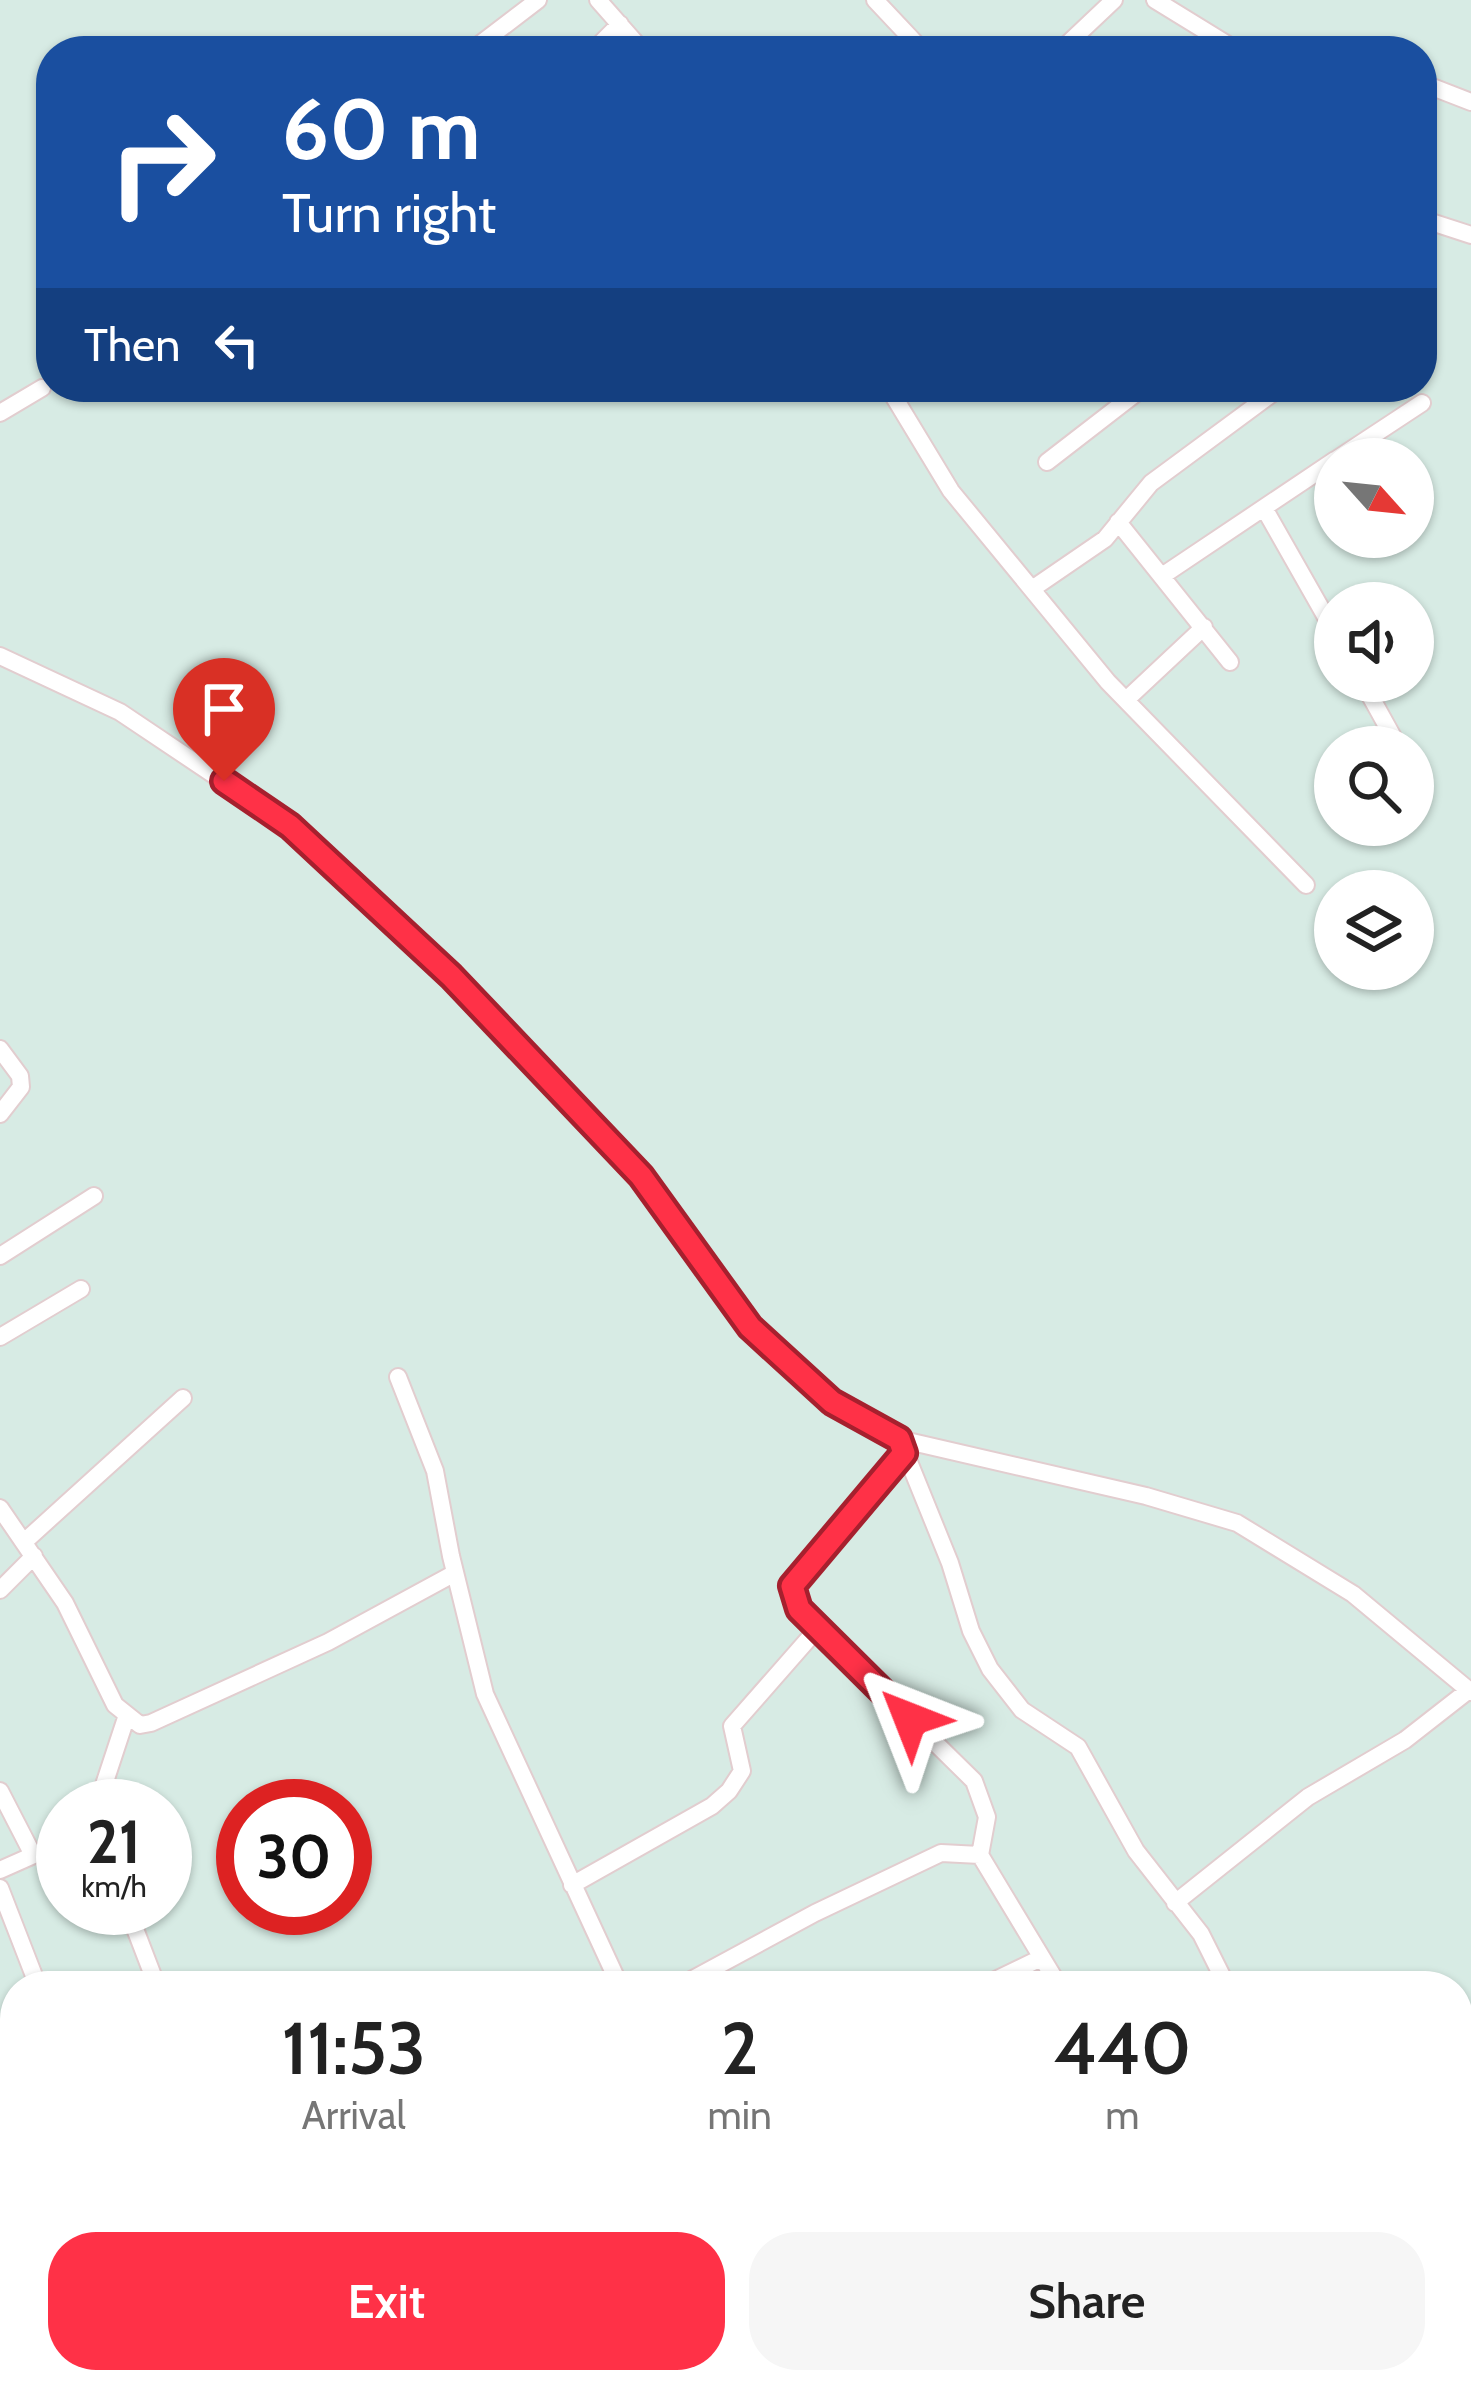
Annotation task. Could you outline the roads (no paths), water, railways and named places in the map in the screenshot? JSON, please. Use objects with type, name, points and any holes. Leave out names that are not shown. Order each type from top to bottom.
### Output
[{"type":"street","points":[[491,36],[538,0]]},
{"type":"street","points":[[598,0],[631,36]]},
{"type":"street","points":[[875,0],[909,36]]},
{"type":"street","points":[[1076,36],[1114,0]]},
{"type":"street","points":[[1155,0],[1214,36]]},
{"type":"street","points":[[608,36],[620,24]]},
{"type":"street","points":[[1437,89],[1471,102]]},
{"type":"street","points":[[1437,224],[1471,235]]},
{"type":"street","points":[[0,413],[36,392]]},
{"type":"street","points":[[897,402],[951,491],[1031,589],[1126,700],[1306,885]]},
{"type":"street","points":[[1047,462],[1125,402]]},
{"type":"street","points":[[1031,589],[1105,538],[1151,483],[1261,402]]},
{"type":"street","points":[[1369,438],[1421,403]]},
{"type":"street","points":[[1162,575],[1314,475]]},
{"type":"street","points":[[1264,508],[1314,596]]},
{"type":"street","points":[[1118,522],[1231,662]]},
{"type":"street","points":[[1126,700],[1204,627]]},
{"type":"street","points":[[0,656],[120,712],[290,826],[451,976],[641,1176],[750,1327],[832,1402],[902,1446],[1146,1496],[1237,1523],[1353,1594],[1470,1691],[1405,1740],[1308,1797],[1175,1904]]},
{"type":"street","points":[[0,1049],[20,1076],[21,1088],[0,1114]]},
{"type":"street","points":[[0,1256],[94,1196]]},
{"type":"street","points":[[0,1337],[81,1289]]},
{"type":"street","points":[[398,1377],[429,1448],[485,1694],[613,1971]]},
{"type":"street","points":[[0,1590],[29,1549],[183,1398]]},
{"type":"street","points":[[902,1446],[792,1586],[799,1609],[974,1781],[987,1817],[980,1855],[1049,1971]]},
{"type":"street","points":[[902,1446],[950,1563],[971,1631],[990,1669],[1022,1710],[1078,1747],[1136,1850],[1201,1934],[1220,1971]]},
{"type":"street","points":[[0,1508],[65,1604],[115,1705],[126,1718],[140,1724],[315,1648],[455,1573]]},
{"type":"street","points":[[572,1885],[729,1791],[742,1771],[732,1726],[818,1628]]},
{"type":"street","points":[[106,1779],[126,1718]]},
{"type":"street","points":[[0,1791],[33,1855]]},
{"type":"street","points":[[708,1971],[941,1852],[980,1855]]},
{"type":"street","points":[[0,1870],[36,1854]]},
{"type":"street","points":[[0,1888],[32,1971]]},
{"type":"street","points":[[137,1935],[151,1971]]},
{"type":"street","points":[[1014,1971],[1041,1958]]}]
